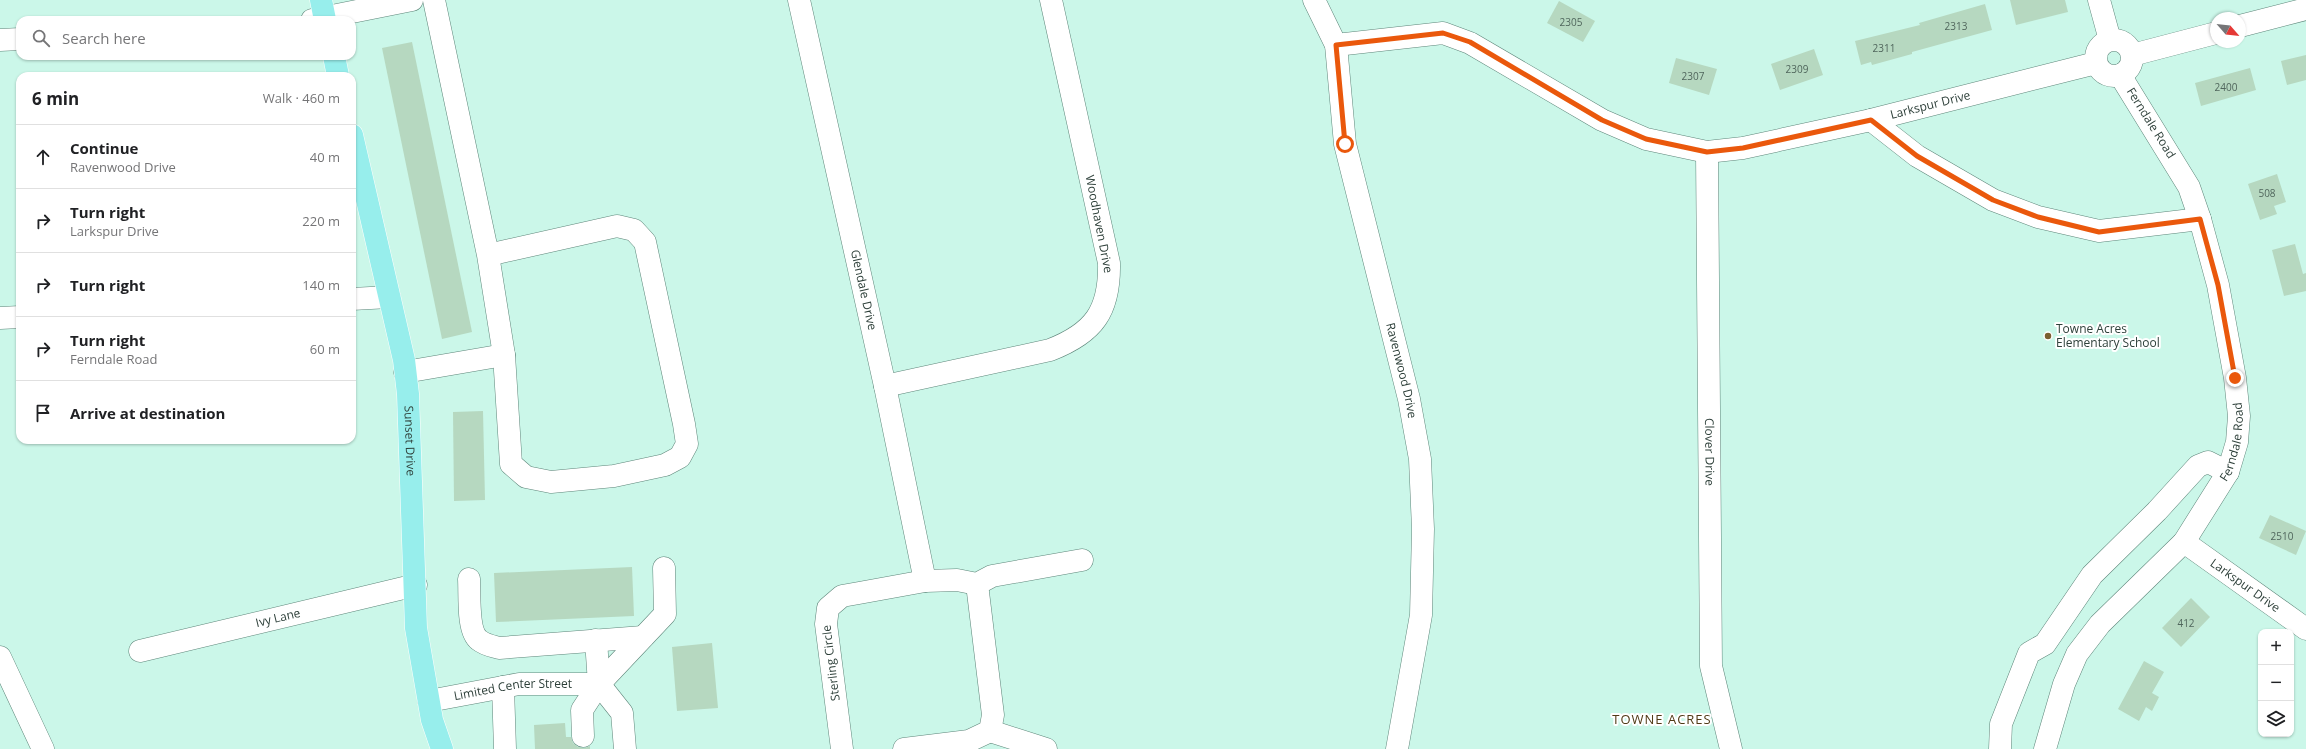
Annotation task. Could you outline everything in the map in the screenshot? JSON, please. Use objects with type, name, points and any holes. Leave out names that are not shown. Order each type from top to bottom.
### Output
[{"type":"main road","points":[[335,60],[337,72]]},
{"type":"main road","name":"Sunset Drive","points":[[356,153],[389,297],[399,333],[405,372],[416,585],[416,628],[429,701],[442,749]]},
{"type":"street","points":[[321,15],[412,0]]},
{"type":"street","points":[[434,0],[488,254],[504,355],[511,464],[526,477],[551,482],[614,476],[665,465],[680,457],[687,444],[645,242],[634,230],[618,226],[488,254]]},
{"type":"street","name":"Glendale Drive","points":[[799,0],[885,386],[925,581]]},
{"type":"street","name":"Woodhaven Drive","points":[[885,386],[1050,350],[1070,342],[1085,333],[1098,316],[1107,298],[1109,263],[1051,0]]},
{"type":"street","name":"Ravenwood Drive","points":[[1314,0],[1336,45],[1345,144],[1409,399],[1420,459],[1423,529],[1421,615],[1397,749]]},
{"type":"street","points":[[2098,0],[2110,40]]},
{"type":"street","points":[[2246,24],[2306,9]]},
{"type":"street","name":"Larkspur Drive","points":[[1336,45],[1443,33],[1470,42],[1610,123],[1646,139],[1707,152],[1743,148],[1871,120],[2096,63]]},
{"type":"street","points":[[2132,55],[2210,35]]},
{"type":"street","points":[[0,40],[16,39]]},
{"type":"street","points":[[2110,40],[2116,40],[2126,45],[2132,55],[2129,67],[2120,75],[2108,75],[2103,72],[2096,63],[2096,57],[2100,46],[2110,40]]},
{"type":"street","name":"Ferndale Road","points":[[2045,749],[2062,691],[2077,654],[2100,624],[2184,542],[2228,472],[2237,442],[2238,429],[2235,378],[2218,285],[2200,219],[2189,187],[2120,75]]},
{"type":"street","points":[[1871,120],[1917,156],[1986,196],[2038,217],[2099,232],[2200,219]]},
{"type":"street","name":"Clover Drive","points":[[1707,152],[1711,666],[1731,749]]},
{"type":"street","points":[[356,299],[389,297]]},
{"type":"street","points":[[0,318],[16,317]]},
{"type":"street","points":[[405,372],[504,355]]},
{"type":"street","points":[[2000,749],[2001,724],[2029,653],[2045,644],[2092,575],[2157,511],[2198,466],[2208,462],[2228,472]]},
{"type":"street","name":"Larkspur Drive","points":[[2184,542],[2306,629]]},
{"type":"street","points":[[990,731],[993,715],[977,584],[992,576],[1082,560]]},
{"type":"street","points":[[583,736],[582,710],[599,684],[665,614],[664,568]]},
{"type":"street","points":[[469,580],[471,629],[477,639],[486,644],[499,648],[644,637]]},
{"type":"street","name":"Sterling Circle","points":[[842,749],[826,624],[828,608],[842,596],[925,581],[957,580],[977,584]]},
{"type":"street","name":"Ivy Lane","points":[[140,651],[416,585]]},
{"type":"street","points":[[596,640],[599,684],[622,713],[625,749]]},
{"type":"street","points":[[2045,644],[2071,669]]},
{"type":"street","points":[[0,657],[44,749]]},
{"type":"street","name":"Limited Center Street","points":[[429,701],[519,684],[599,684]]},
{"type":"street","points":[[503,687],[506,749]]},
{"type":"street","points":[[904,749],[970,741],[990,731],[1046,749]]},
{"type":"building","points":[[2010,0],[2065,0],[2068,12],[2016,25]]},
{"type":"building","points":[[1559,1],[1595,21],[1583,42],[1547,23]]},
{"type":"building","points":[[1985,4],[1992,30],[1912,52],[1912,54],[1872,65],[1871,62],[1861,65],[1855,41],[1920,25],[1919,23]]},
{"type":"building","points":[[412,42],[472,332],[442,339],[382,48]]},
{"type":"building","points":[[1814,49],[1823,75],[1780,90],[1771,64]]},
{"type":"building","points":[[2306,55],[2306,80],[2287,85],[2281,61]]},
{"type":"building","points":[[1676,58],[1717,69],[1709,95],[1669,83]]},
{"type":"building","points":[[2250,68],[2256,90],[2201,106],[2195,83]]},
{"type":"building","points":[[2277,174],[2286,202],[2274,206],[2277,214],[2260,220],[2248,184]]},
{"type":"building","points":[[2295,244],[2303,274],[2306,273],[2306,291],[2284,296],[2272,250]]},
{"type":"building","points":[[483,411],[485,500],[454,501],[453,412]]},
{"type":"building","points":[[2270,515],[2306,531],[2296,555],[2259,538]]},
{"type":"building","points":[[632,567],[634,616],[496,622],[494,573]]},
{"type":"building","points":[[2191,598],[2210,617],[2181,647],[2162,628]]},
{"type":"building","points":[[712,643],[718,708],[677,711],[672,647]]},
{"type":"building","points":[[2144,661],[2164,672],[2152,693],[2159,697],[2152,711],[2146,707],[2139,721],[2118,709]]},
{"type":"building","points":[[565,723],[566,737],[571,737],[573,743],[578,747],[584,748],[590,746],[590,749],[535,749],[534,725]]},
{"type":"place","name":"Towne Acres Elementary School","points":[[2048,336]]},
{"type":"district","name":"TOWNE ACRES","points":[[1662,719]]},
{"type":"route","points":[[1345,144],[1336,45],[1418,34],[1443,33],[1470,42],[1602,120],[1646,139],[1707,152],[1743,148],[1871,120],[1917,156],[1993,200],[2038,217],[2099,232],[2200,219],[2218,285],[2235,378]]}]
